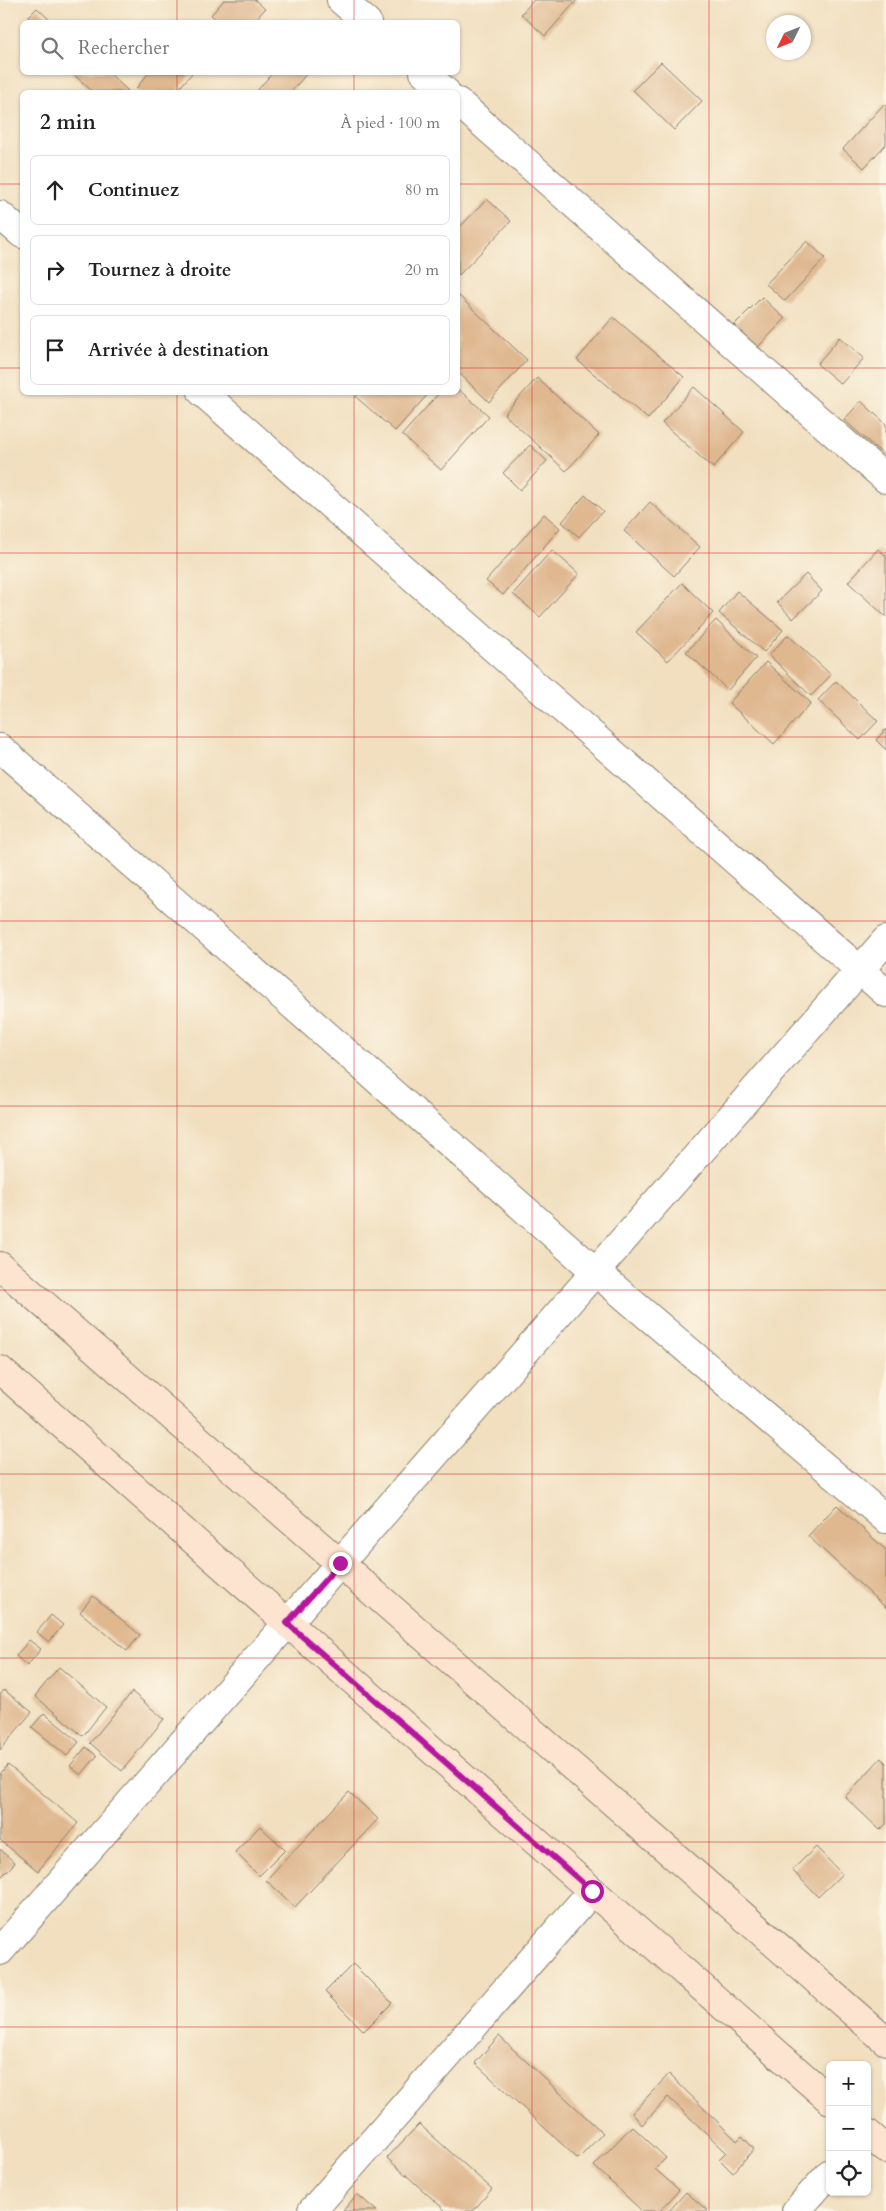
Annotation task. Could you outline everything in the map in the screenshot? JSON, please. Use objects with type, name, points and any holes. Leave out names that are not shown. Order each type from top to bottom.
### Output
[{"type":"street","points":[[341,0],[365,20]]},
{"type":"street","points":[[427,75],[444,90]]},
{"type":"street","points":[[460,104],[886,479]]},
{"type":"street","points":[[0,215],[20,232]]},
{"type":"street","points":[[205,395],[886,993]]},
{"type":"street","points":[[0,748],[596,1272],[886,1519]]},
{"type":"street","points":[[0,1951],[886,940]]},
{"type":"street","points":[[0,1266],[886,2041]]},
{"type":"street","points":[[0,1370],[826,2096]]},
{"type":"street","points":[[312,2211],[592,1891]]},
{"type":"street","points":[[871,2136],[886,2149]]},
{"type":"street","points":[[796,2211],[826,2177]]},
{"type":"building","points":[[224,0],[255,0],[265,9],[255,20],[217,20],[211,15]]},
{"type":"building","points":[[534,0],[577,0],[545,36],[521,14]]},
{"type":"building","points":[[37,8],[50,20],[25,20]]},
{"type":"building","points":[[661,62],[702,101],[674,130],[633,90]]},
{"type":"building","points":[[74,75],[111,75],[127,90],[91,90]]},
{"type":"building","points":[[147,75],[190,75],[178,90],[136,89]]},
{"type":"building","points":[[270,75],[305,75],[293,90],[258,90]]},
{"type":"building","points":[[884,104],[886,106],[886,144],[864,168],[843,149]]},
{"type":"building","points":[[487,199],[511,221],[460,274],[460,227]]},
{"type":"building","points":[[807,241],[825,258],[785,301],[766,284]]},
{"type":"building","points":[[460,297],[527,360],[489,402],[460,374]]},
{"type":"building","points":[[762,297],[785,319],[757,348],[734,325]]},
{"type":"building","points":[[613,317],[684,377],[648,419],[577,360]]},
{"type":"building","points":[[840,337],[864,358],[841,384],[817,364]]},
{"type":"building","points":[[537,378],[599,435],[566,471],[504,414]]},
{"type":"building","points":[[694,387],[744,432],[713,468],[662,423]]},
{"type":"building","points":[[460,391],[489,416],[441,470],[402,435],[437,395],[460,395]]},
{"type":"building","points":[[358,395],[427,395],[395,431],[356,397]]},
{"type":"building","points":[[861,401],[886,424],[886,457],[844,420]]},
{"type":"building","points":[[530,445],[547,461],[520,490],[503,473]]},
{"type":"building","points":[[585,495],[603,511],[579,537],[562,522]]},
{"type":"building","points":[[650,502],[700,547],[674,576],[624,531]]},
{"type":"building","points":[[544,514],[560,528],[503,595],[486,581]]},
{"type":"building","points":[[878,549],[886,556],[886,617],[848,582]]},
{"type":"building","points":[[552,550],[579,574],[540,617],[513,594]]},
{"type":"building","points":[[806,574],[822,591],[793,619],[777,602]]},
{"type":"building","points":[[682,583],[713,613],[668,661],[636,632]]},
{"type":"building","points":[[737,591],[783,630],[764,652],[719,613]]},
{"type":"building","points":[[716,620],[756,658],[728,690],[686,652]]},
{"type":"building","points":[[788,635],[831,675],[811,696],[769,655]]},
{"type":"building","points":[[766,662],[811,703],[774,744],[729,703]]},
{"type":"building","points":[[836,681],[878,721],[860,740],[818,700]]},
{"type":"building","points":[[886,729],[886,750],[876,740]]},
{"type":"building","points":[[837,1505],[886,1550],[886,1608],[808,1536]]},
{"type":"building","points":[[93,1596],[140,1635],[127,1651],[80,1612]]},
{"type":"building","points":[[51,1615],[63,1625],[49,1642],[37,1632]]},
{"type":"building","points":[[29,1640],[41,1649],[27,1666],[16,1656]]},
{"type":"building","points":[[59,1667],[106,1707],[83,1736],[35,1696]]},
{"type":"building","points":[[4,1690],[32,1712],[0,1750],[0,1695]]},
{"type":"building","points":[[132,1692],[164,1719],[122,1771],[90,1743]]},
{"type":"building","points":[[44,1713],[79,1742],[67,1756],[32,1727]]},
{"type":"building","points":[[86,1747],[97,1756],[81,1775],[70,1766]]},
{"type":"building","points":[[881,1758],[886,1763],[886,1824],[880,1830],[845,1797]]},
{"type":"building","points":[[8,1765],[78,1823],[38,1871],[0,1840],[0,1774]]},
{"type":"building","points":[[349,1792],[378,1819],[295,1907],[266,1880]]},
{"type":"building","points":[[260,1826],[285,1850],[259,1876],[235,1852]]},
{"type":"building","points":[[816,1847],[842,1874],[818,1897],[792,1870]]},
{"type":"building","points":[[0,1849],[15,1863],[0,1878]]},
{"type":"building","points":[[353,1964],[392,2003],[364,2031],[325,1992]]},
{"type":"building","points":[[499,2036],[603,2133],[578,2159],[475,2063]]},
{"type":"building","points":[[669,2074],[737,2141],[742,2136],[754,2149],[733,2173],[719,2159],[726,2152],[668,2097],[642,2125],[632,2113]]},
{"type":"building","points":[[419,2124],[492,2189],[473,2211],[446,2211],[387,2158]]},
{"type":"building","points":[[632,2126],[666,2158],[655,2169],[679,2190],[660,2211],[642,2211],[594,2166]]},
{"type":"building","points":[[686,2192],[708,2211],[669,2211]]},
{"type":"building","points":[[357,2194],[377,2211],[343,2211]]},
{"type":"route","points":[[340,1563],[287,1623],[592,1891]]}]
